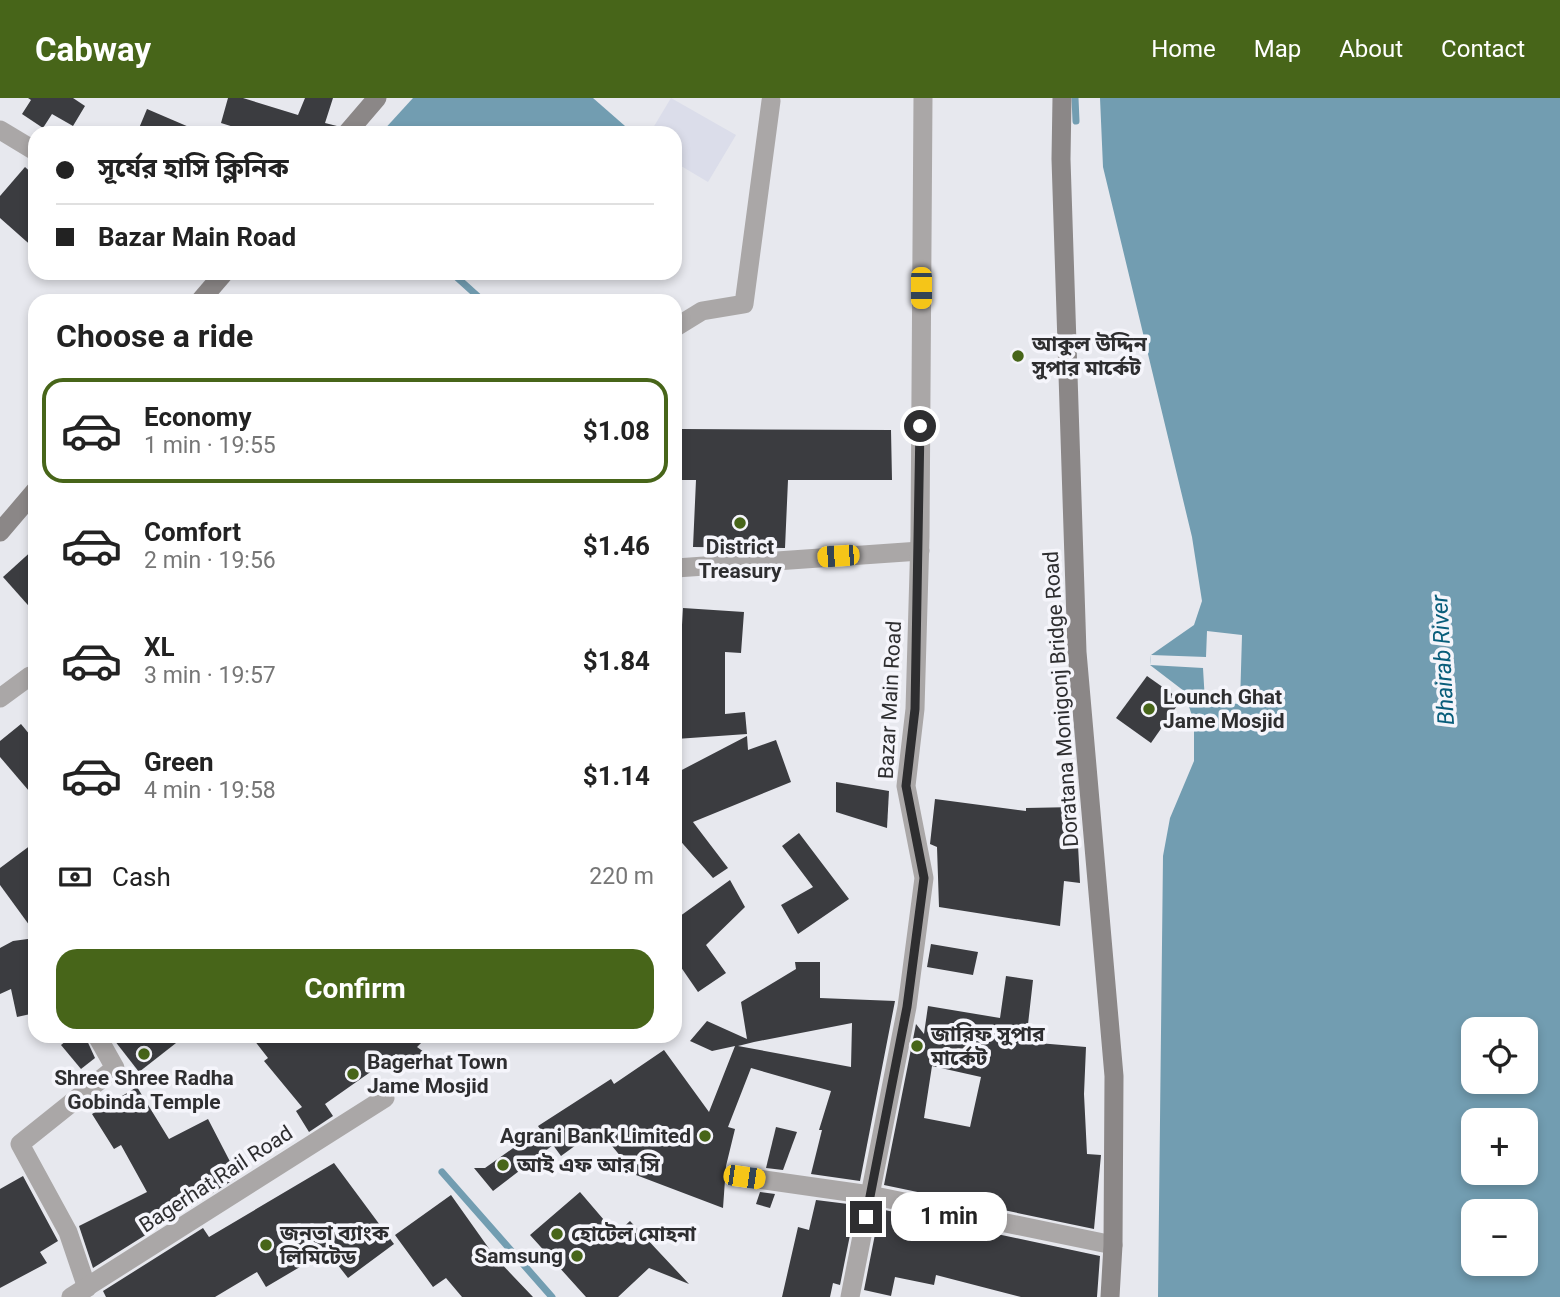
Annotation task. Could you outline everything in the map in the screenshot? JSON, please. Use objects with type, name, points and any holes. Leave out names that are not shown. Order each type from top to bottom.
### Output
[{"type":"main road","points":[[353,126],[377,98]]},
{"type":"main road","name":"Doratana Monigonj Bridge Road","points":[[1062,98],[1060,159],[1077,652],[1114,1076],[1110,1297]]},
{"type":"main road","points":[[206,294],[218,280]]},
{"type":"main road","points":[[0,532],[28,499]]},
{"type":"street","name":"Bazar Main Road","points":[[850,1297],[907,1007],[924,878],[906,786],[915,709],[920,551],[923,98]]},
{"type":"street","points":[[682,323],[702,311],[744,304],[771,101]]},
{"type":"street","points":[[0,130],[28,147]]},
{"type":"street","points":[[682,568],[920,551]]},
{"type":"street","points":[[0,698],[28,678]]},
{"type":"street","points":[[82,1293],[68,1232],[20,1144],[115,1068],[101,1043]]},
{"type":"street","name":"Bagerhat Rail Road","points":[[82,1293],[385,1098]]},
{"type":"street","points":[[744,1177],[870,1195],[1113,1245]]},
{"type":"shaded area","points":[[671,98],[736,135],[708,182],[682,167],[682,126],[654,126]]},
{"type":"water","points":[[413,98],[593,98],[625,126],[387,126]]},
{"type":"water","name":"Bhairab River","points":[[1100,98],[1560,98],[1560,1297],[1158,1297],[1163,856],[1170,818],[1194,761],[1194,722],[1184,691],[1150,665],[1151,655],[1194,625],[1202,601],[1192,537],[1103,167]]},
{"type":"pier","points":[[1207,631],[1242,635],[1240,704],[1205,702],[1203,668],[1150,665],[1151,655],[1206,657]]},
{"type":"building","points":[[28,98],[73,98],[85,106],[73,126],[52,114],[44,126],[40,126],[22,114],[31,100]]},
{"type":"building","points":[[228,98],[243,98],[298,115],[305,98],[333,98],[325,123],[337,126],[231,126],[221,123]]},
{"type":"building","points":[[147,109],[187,126],[140,126]]},
{"type":"building","points":[[25,167],[28,170],[28,243],[0,218],[0,196]]},
{"type":"building","points":[[682,429],[891,430],[892,480],[788,480],[785,548],[693,547],[696,480],[682,480]]},
{"type":"building","points":[[28,554],[28,605],[3,577]]},
{"type":"building","points":[[683,608],[744,612],[741,653],[725,652],[725,714],[745,712],[747,734],[682,739]]},
{"type":"building","name":"Lounch Ghat Jame Mosjid","points":[[1147,676],[1181,700],[1151,743],[1116,718]]},
{"type":"building","points":[[21,724],[28,732],[28,790],[0,757],[0,741]]},
{"type":"building","points":[[747,736],[748,750],[776,740],[791,782],[693,822],[728,868],[713,878],[682,843],[682,770]]},
{"type":"building","points":[[836,782],[889,791],[887,828],[836,812]]},
{"type":"building","points":[[935,799],[1026,811],[1026,808],[1076,807],[1080,883],[1064,881],[1060,926],[939,907],[937,847],[930,844]]},
{"type":"building","points":[[799,833],[849,899],[798,934],[781,905],[813,887],[782,846]]},
{"type":"building","points":[[28,847],[28,923],[0,885],[0,868]]},
{"type":"building","points":[[730,880],[745,907],[706,945],[726,973],[698,992],[682,969],[682,915]]},
{"type":"building","points":[[28,939],[28,1015],[17,1017],[11,989],[0,994],[0,948],[13,941]]},
{"type":"building","points":[[931,944],[978,952],[973,975],[927,967]]},
{"type":"building","points":[[795,962],[820,962],[820,998],[895,1001],[860,1181],[811,1174],[822,1130],[819,1130],[831,1091],[751,1068],[728,1127],[735,1129],[726,1166],[723,1208],[636,1175],[598,1129],[561,1156],[553,1145],[493,1191],[474,1168],[485,1168],[540,1129],[538,1126],[611,1079],[614,1084],[664,1050],[709,1112],[735,1046],[712,1051],[690,1041],[707,1021],[747,1039],[741,1002],[796,969]],"holes":[[[852,1023],[851,1067],[738,1046]]]},
{"type":"building","points":[[1006,976],[1033,980],[1026,1042],[1086,1047],[1084,1094],[1087,1154],[1101,1155],[1094,1229],[884,1185],[916,1024],[924,1034],[928,1006],[1000,1018]],"holes":[[[932,1066],[981,1077],[970,1127],[924,1118]]]},
{"type":"building","points":[[88,1043],[95,1058],[81,1069],[61,1045]]},
{"type":"building","name":"Shree Shree Radha Gobinda Temple","points":[[116,1043],[176,1043],[139,1072]]},
{"type":"building","points":[[256,1043],[421,1043],[417,1047],[424,1052],[411,1067],[396,1054],[325,1104],[333,1116],[309,1132],[296,1111],[302,1107],[264,1061],[268,1058]]},
{"type":"building","points":[[137,1087],[169,1139],[208,1119],[238,1177],[93,1268],[79,1226],[147,1192],[121,1145],[114,1149],[92,1114]]},
{"type":"building","points":[[776,1127],[797,1132],[783,1170],[766,1168]]},
{"type":"building","points":[[334,1163],[394,1244],[348,1278],[327,1251],[266,1287],[257,1272],[215,1297],[106,1297],[103,1291],[203,1228],[209,1237]]},
{"type":"building","points":[[23,1176],[58,1241],[40,1252],[47,1263],[0,1288],[0,1189]]},
{"type":"building","points":[[580,1192],[616,1234],[630,1221],[689,1284],[649,1268],[618,1297],[586,1297],[530,1235]]},
{"type":"building","points":[[760,1192],[775,1194],[770,1208],[756,1204]]},
{"type":"building","points":[[451,1195],[495,1257],[533,1297],[462,1297],[446,1278],[433,1287],[395,1235]]},
{"type":"building","points":[[816,1200],[856,1205],[840,1285],[833,1283],[830,1297],[782,1297],[798,1227],[809,1230]]},
{"type":"building","points":[[880,1209],[1100,1256],[1097,1297],[1021,1297],[936,1275],[934,1285],[895,1277],[891,1296],[864,1290]]},
{"type":"waterway","points":[[1075,98],[1076,121]]},
{"type":"waterway","points":[[460,280],[475,294]]},
{"type":"waterway","points":[[736,575],[764,571]]},
{"type":"waterway","points":[[442,1172],[552,1297]]},
{"type":"place","name":"আকুল উদ্দিন সুপার মার্কেট","points":[[1018,356]]},
{"type":"place","name":"District Treasury","points":[[740,523]]},
{"type":"place","name":"Lounch Ghat Jame Mosjid","points":[[1149,709]]},
{"type":"place","name":"জারিফ সুপার মার্কেট","points":[[917,1046]]},
{"type":"place","name":"Shree Shree Radha Gobinda Temple","points":[[144,1054]]},
{"type":"place","name":"Bagerhat Town Jame Mosjid","points":[[353,1074]]},
{"type":"place","name":"Agrani Bank Limited","points":[[705,1136]]},
{"type":"place","name":"আই এফ আর সি","points":[[503,1165]]},
{"type":"place","name":"হোটেল মোহনা","points":[[557,1234]]},
{"type":"place","name":"জনতা ব্যাংক লিমিটেড","points":[[266,1245]]},
{"type":"place","name":"Samsung","points":[[577,1256]]},
{"type":"route","points":[[866,1217],[907,1007],[924,878],[906,786],[915,709],[920,426]]}]
